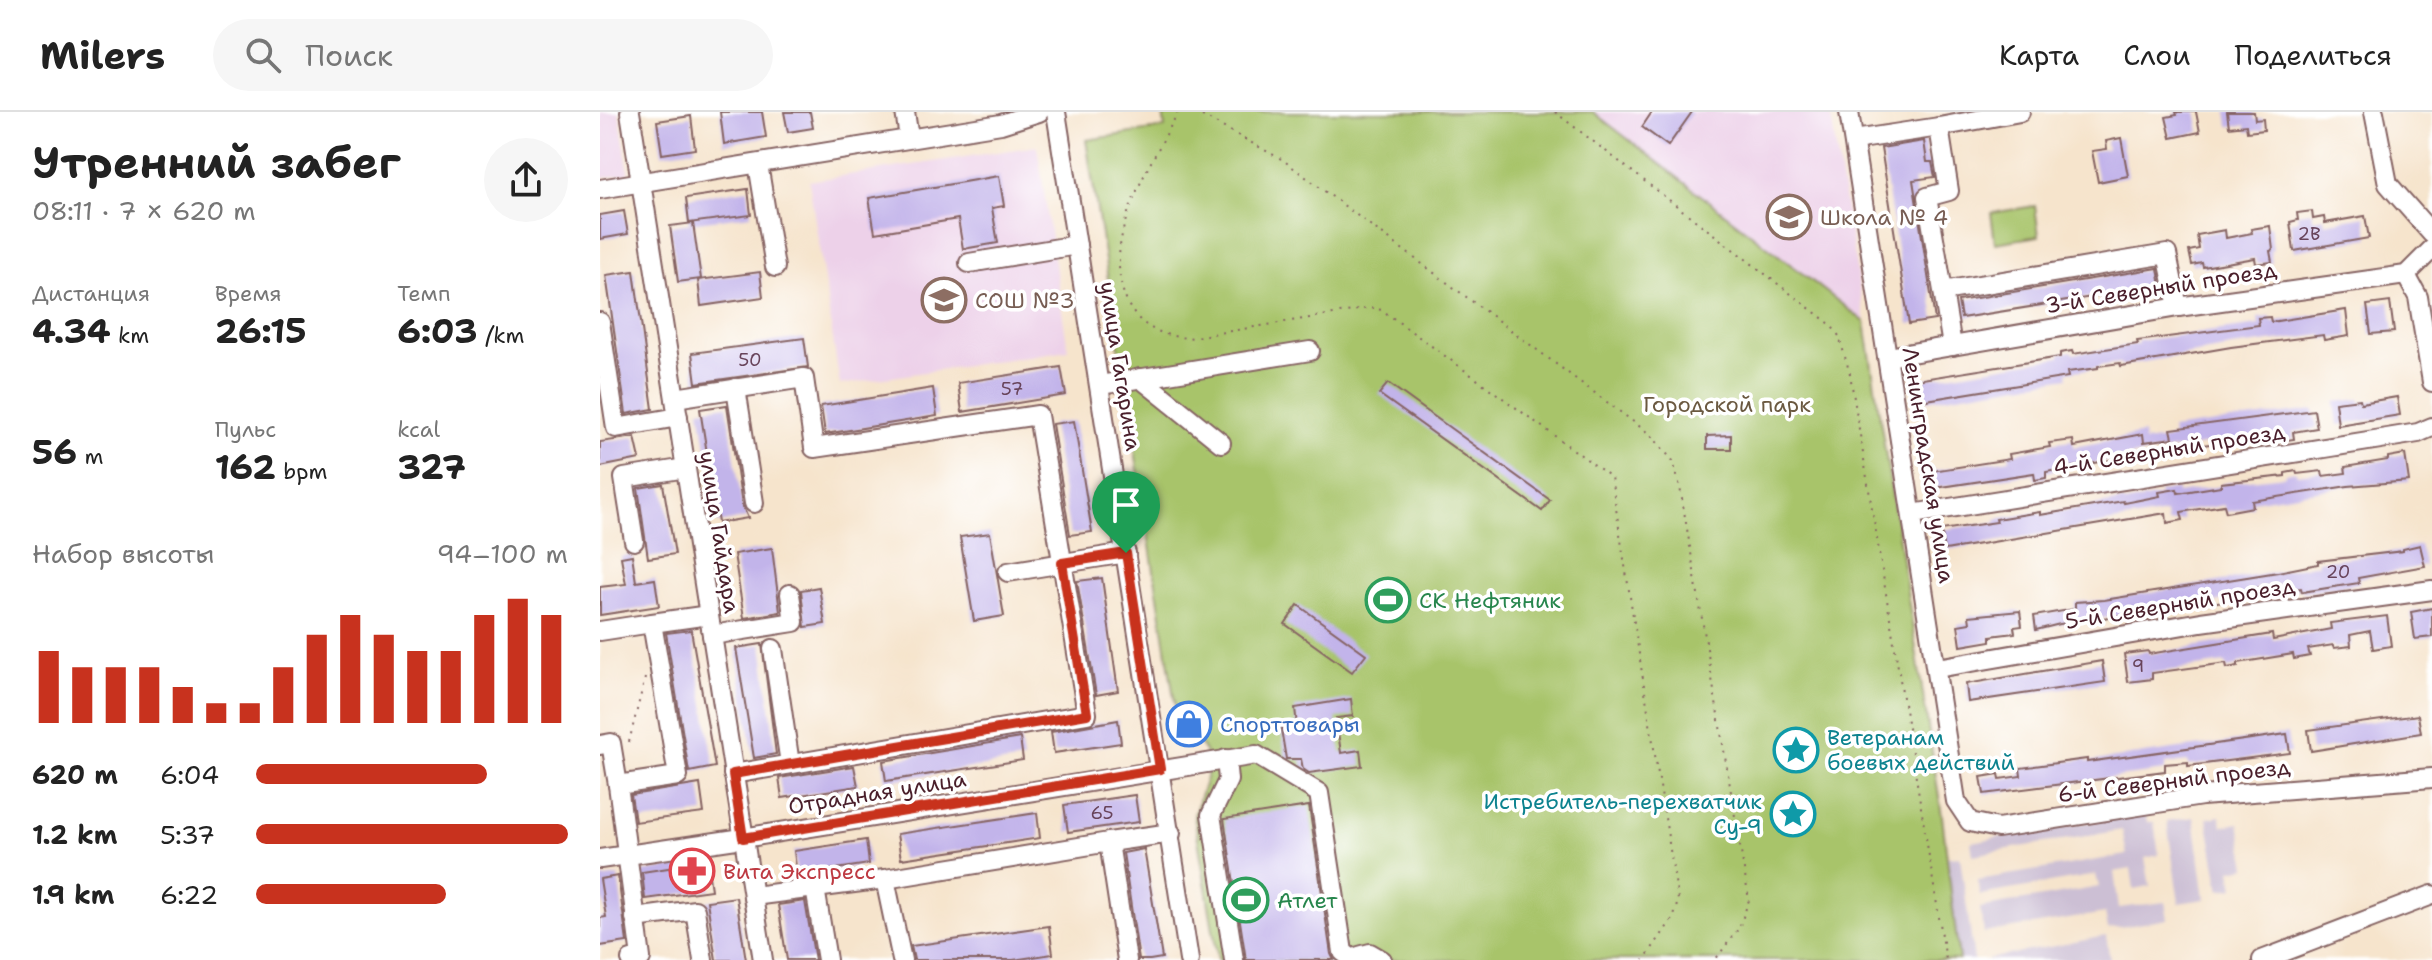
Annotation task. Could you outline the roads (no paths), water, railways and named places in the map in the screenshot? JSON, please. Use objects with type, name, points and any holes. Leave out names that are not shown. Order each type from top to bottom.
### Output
[{"type":"street","name":"улица Гайдара","points":[[630,112],[763,960]]},
{"type":"street","points":[[905,112],[909,138]]},
{"type":"street","points":[[600,189],[1001,124],[1039,112]]},
{"type":"street","name":"улица Гагарина","points":[[1056,112],[1189,960]]},
{"type":"street","name":"Ленинградская улица","points":[[1849,112],[1956,801],[1970,822]]},
{"type":"street","points":[[1854,140],[2020,112]]},
{"type":"street","points":[[2374,112],[2388,184],[2432,234]]},
{"type":"street","points":[[1939,127],[1949,191],[1927,197],[1952,346]]},
{"type":"street","points":[[758,164],[775,267]]},
{"type":"street","points":[[969,263],[1077,245]]},
{"type":"street","points":[[2432,249],[2406,275],[2418,297],[2432,382]]},
{"type":"street","points":[[1943,291],[2167,254],[2178,307]]},
{"type":"street","name":"3-й Северный проезд","points":[[1888,357],[2178,307],[2406,275]]},
{"type":"street","points":[[600,322],[608,430],[678,417]]},
{"type":"street","points":[[1100,385],[1310,351]]},
{"type":"street","points":[[675,398],[804,378],[814,448],[1038,415],[1087,714],[733,774]]},
{"type":"street","points":[[1140,378],[1221,443]]},
{"type":"street","points":[[736,388],[754,503]]},
{"type":"street","name":"4-й Северный проезд","points":[[1912,514],[2418,433],[2432,427]]},
{"type":"street","points":[[634,541],[624,478],[686,468]]},
{"type":"street","points":[[1008,572],[1126,553]]},
{"type":"street","name":"5-й Северный проезд","points":[[1937,668],[2201,622],[2432,590]]},
{"type":"street","points":[[712,635],[794,622],[790,594]]},
{"type":"street","points":[[600,631],[709,615]]},
{"type":"street","points":[[618,785],[678,776],[652,623]]},
{"type":"street","points":[[773,649],[790,764]]},
{"type":"street","points":[[600,745],[611,743],[618,785],[641,958],[631,960]]},
{"type":"street","name":"Отрадная улица","points":[[600,859],[1256,755],[1319,793],[1343,952],[1354,960]]},
{"type":"street","points":[[1226,759],[1228,780],[1211,815],[1234,960]]},
{"type":"street","name":"6-й Северный проезд","points":[[1970,822],[1998,828],[2202,796],[2432,778]]},
{"type":"street","points":[[753,896],[885,879],[1171,833]]},
{"type":"street","points":[[1109,842],[1127,960]]},
{"type":"street","points":[[885,879],[902,960]]},
{"type":"street","points":[[815,888],[827,960]]},
{"type":"street","points":[[2262,960],[2432,895]]},
{"type":"street","points":[[635,918],[695,910],[703,960]]},
{"type":"street","points":[[1354,960],[1364,953],[1382,960]]},
{"type":"place","name":"Школа № 4","points":[[1789,217]]},
{"type":"place","name":"СОШ №3","points":[[944,300]]},
{"type":"place","name":"СК Нефтяник","points":[[1388,600]]},
{"type":"place","name":"Спорттовары","points":[[1189,724]]},
{"type":"place","name":"Ветеранам боевых действий","points":[[1796,750]]},
{"type":"place","name":"Истребитель-перехватчик Су-9","points":[[1793,814]]},
{"type":"place","name":"Вита Экспресс","points":[[692,871]]},
{"type":"place","name":"Атлет","points":[[1246,900]]},
{"type":"park label","name":"Городской парк","points":[[1727,404]]}]
